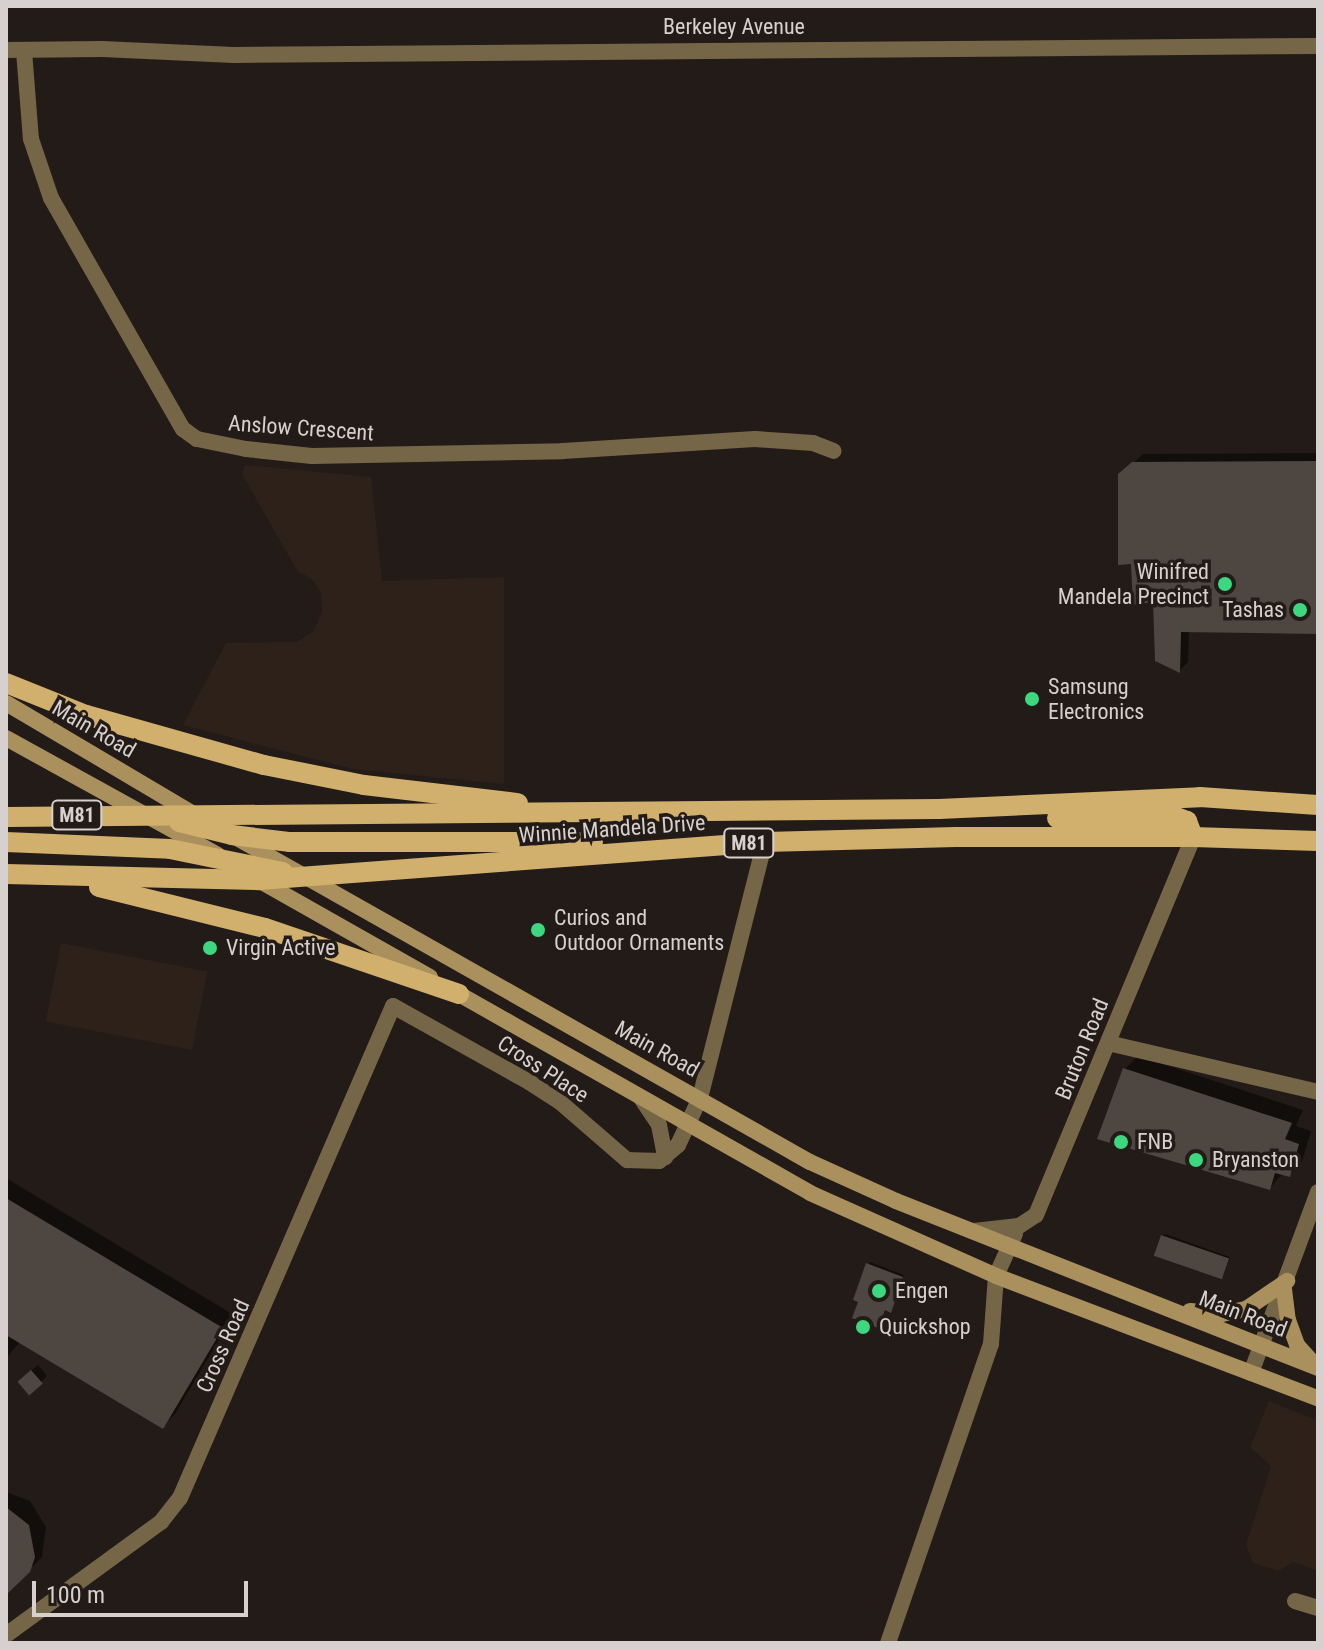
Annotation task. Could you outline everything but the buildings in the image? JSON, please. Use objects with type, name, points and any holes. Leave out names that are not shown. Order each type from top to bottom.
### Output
[{"type":"main road","points":[[6,683],[86,715],[189,746],[312,776],[582,813]]},
{"type":"main road","name":"Main Road","points":[[6,703],[306,878],[810,1162],[896,1201],[1317,1367]]},
{"type":"main road","points":[[6,738],[148,815],[810,1193],[996,1276],[1318,1398]]},
{"type":"main road","name":"Winnie Mandela Drive","points":[[6,817],[939,809],[1200,797],[1318,805]]},
{"type":"main road","points":[[939,809],[957,818],[1176,817],[1187,821],[1193,837]]},
{"type":"main road","points":[[148,815],[232,835],[289,842],[599,842],[659,849]]},
{"type":"main road","name":"Winnie Mandela Drive","points":[[6,874],[259,880],[765,842],[1193,837],[1318,841]]},
{"type":"main road","points":[[6,842],[170,849],[306,878]]},
{"type":"main road","points":[[50,876],[252,924],[459,994]]},
{"type":"main road","points":[[1168,1309],[1222,1314],[1246,1309],[1286,1285],[1288,1320],[1297,1345],[1317,1367]]},
{"type":"street","name":"Berkeley Avenue","points":[[6,61],[24,57],[150,53],[1318,46]]},
{"type":"street","name":"Berkeley Avenue","points":[[6,50],[24,57]]},
{"type":"street","name":"Anslow Crescent","points":[[24,57],[31,139],[51,198],[183,429],[197,439],[246,449],[312,456],[563,451],[755,439],[813,443],[834,451]]},
{"type":"street","name":"Bruton Road","points":[[1010,1244],[1019,1226],[1036,1215],[1059,1166],[1193,837]]},
{"type":"street","points":[[665,1157],[690,1125],[700,1098],[765,842]]},
{"type":"street","name":"Cross Place","points":[[393,1006],[560,1102],[627,1160],[651,1162],[665,1157]]},
{"type":"street","name":"Cross Road","points":[[6,1635],[161,1522],[180,1498],[393,1006]]},
{"type":"street","points":[[1108,1043],[1318,1092]]},
{"type":"street","points":[[641,1098],[659,1125],[665,1157]]},
{"type":"street","points":[[1251,1373],[1318,1192]]},
{"type":"street","points":[[973,1231],[1019,1226]]},
{"type":"street","points":[[888,1643],[991,1344],[996,1276],[1010,1244]]},
{"type":"street","points":[[1295,1601],[1318,1608]]},
{"type":"shaded area","points":[[245,465],[371,477],[382,581],[504,577],[504,784],[353,769],[183,725],[226,643],[297,642],[314,631],[322,611],[321,592],[311,578],[298,572],[242,474]]},
{"type":"shaded area","points":[[61,943],[207,971],[192,1050],[46,1022]]},
{"type":"shaded area","points":[[1269,1401],[1318,1421],[1318,1571],[1293,1562],[1278,1571],[1253,1563],[1246,1545],[1271,1466],[1250,1447]]},
{"type":"place","name":"Winifred Mandela Precinct","points":[[1225,584]]},
{"type":"place","name":"Tashas","points":[[1300,610]]},
{"type":"place","name":"Samsung Electronics","points":[[1032,699]]},
{"type":"place","name":"Curios and Outdoor Ornaments","points":[[538,930]]},
{"type":"place","name":"Virgin Active","points":[[210,948]]},
{"type":"place","name":"FNB","points":[[1121,1142]]},
{"type":"place","name":"Bryanston","points":[[1196,1160]]},
{"type":"place","name":"Engen","points":[[879,1291]]},
{"type":"place","name":"Quickshop","points":[[863,1327]]}]
